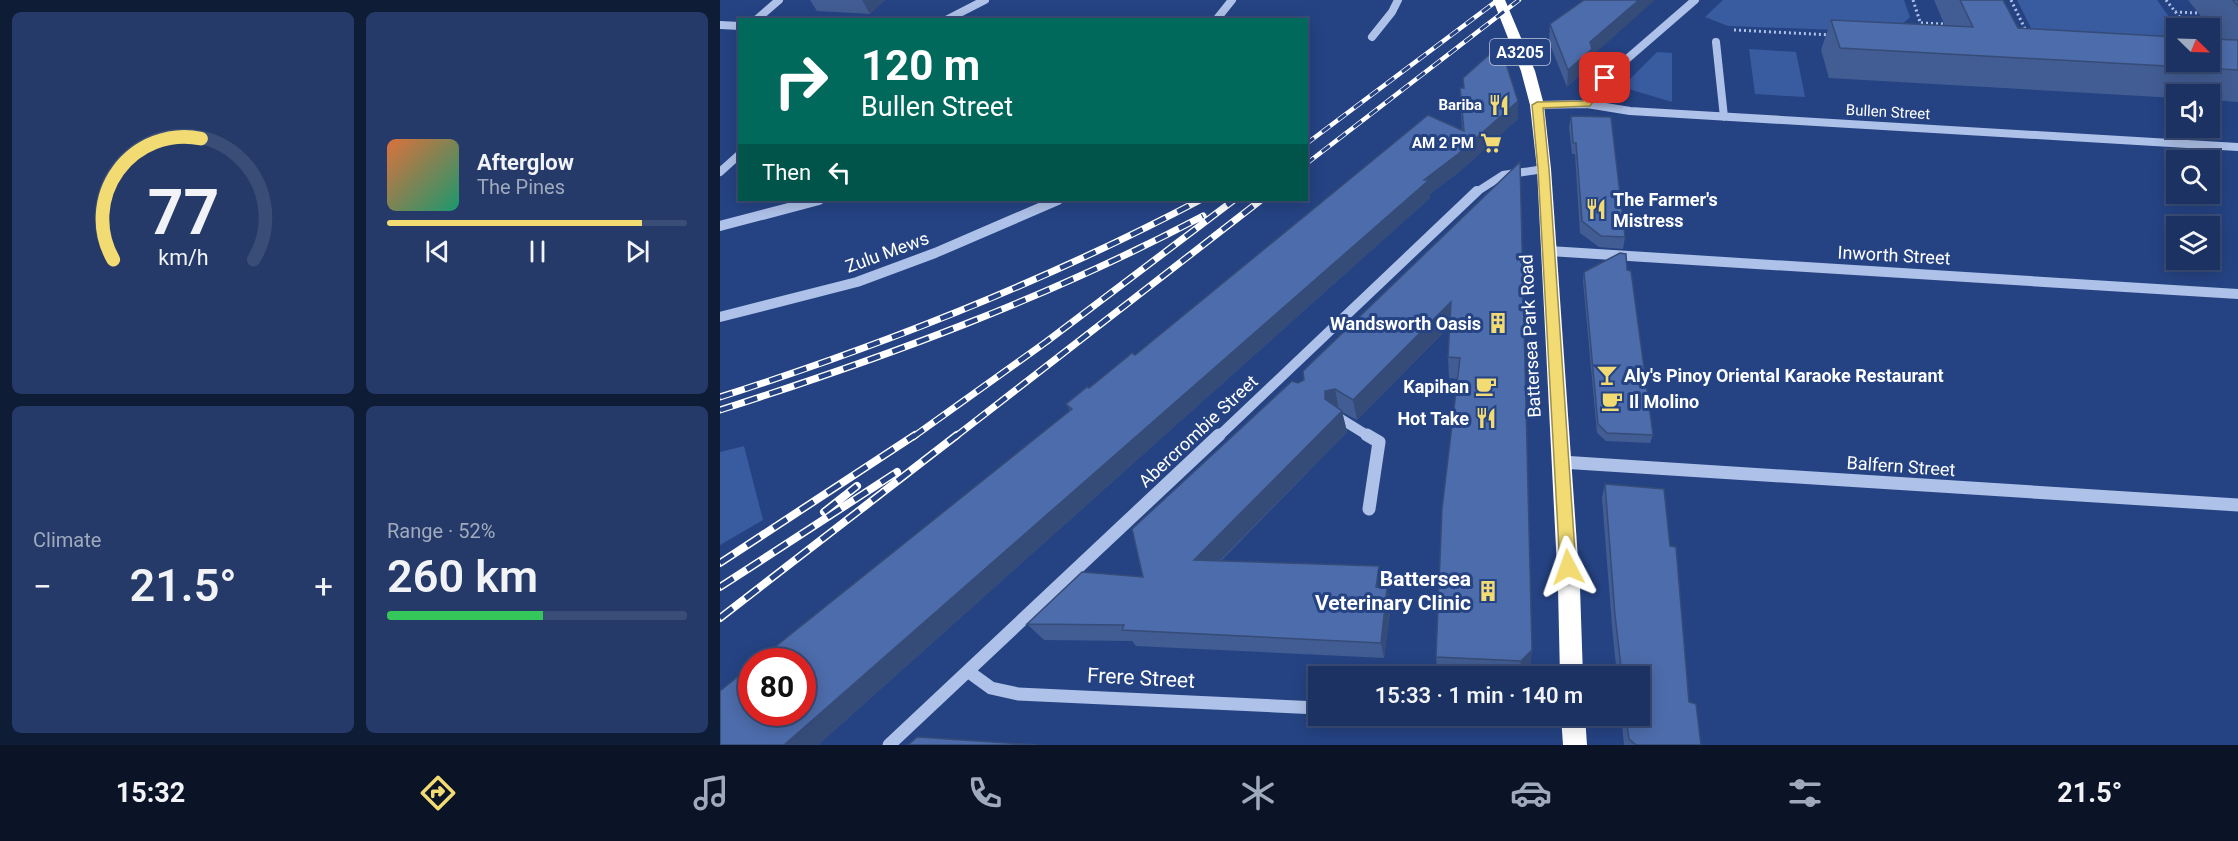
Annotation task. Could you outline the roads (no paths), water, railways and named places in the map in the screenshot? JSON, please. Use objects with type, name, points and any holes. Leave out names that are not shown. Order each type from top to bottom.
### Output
[{"type":"highway","name":"Battersea Park Road","points":[[1498,0],[1528,71],[1537,105],[1544,169],[1571,666]]},
{"type":"highway","points":[[1574,726],[1575,745]]},
{"type":"street","points":[[758,18],[779,0]]},
{"type":"street","points":[[950,18],[985,0]]},
{"type":"street","points":[[1218,18],[1232,0]]},
{"type":"street","points":[[1372,37],[1392,12],[1398,0]]},
{"type":"street","points":[[1587,104],[1605,78],[1695,0]]},
{"type":"street","points":[[720,25],[738,26]]},
{"type":"street","points":[[1716,42],[1724,117]]},
{"type":"street","name":"Bullen Street","points":[[1537,105],[1587,104],[1630,111],[2238,147]]},
{"type":"street","points":[[720,172],[738,156]]},
{"type":"street","name":"Abercrombie Street","points":[[889,745],[1283,383],[1480,188],[1495,176],[1515,170],[1544,169]]},
{"type":"street","points":[[720,226],[815,201]]},
{"type":"street","name":"Zulu Mews","points":[[720,317],[858,282],[935,253],[1056,201]]},
{"type":"street","name":"Inworth Street","points":[[1549,251],[2238,294]]},
{"type":"street","points":[[1336,416],[1379,442],[1369,509]]},
{"type":"street","name":"Balfern Street","points":[[1561,462],[2238,506]]},
{"type":"street","name":"Frere Street","points":[[969,672],[983,686],[996,691],[1018,694],[1308,708]]},
{"type":"railway","points":[[1308,142],[1498,0]]},
{"type":"railway","points":[[1308,162],[1519,0]]},
{"type":"railway","points":[[720,397],[782,377],[964,309],[1083,258],[1198,201]]},
{"type":"railway","points":[[913,437],[1046,342],[1233,201]]},
{"type":"railway","points":[[955,437],[1260,201]]},
{"type":"railway","points":[[720,410],[844,369],[966,324],[1145,246],[1203,216]]},
{"type":"railway","points":[[720,563],[915,435]]},
{"type":"railway","points":[[720,618],[957,435]]},
{"type":"railway","points":[[720,587],[897,472]]},
{"type":"railway","points":[[824,512],[857,486]]},
{"type":"place","name":"Bariba","points":[[1499,105]]},
{"type":"place","name":"AM 2 PM","points":[[1491,143]]},
{"type":"place","name":"The Farmer's Mistress","points":[[1596,209]]},
{"type":"place","name":"Wandsworth Oasis","points":[[1498,323]]},
{"type":"place","name":"Aly's Pinoy Oriental Karaoke Restaurant","points":[[1607,375]]},
{"type":"place","name":"Kapihan","points":[[1486,386]]},
{"type":"place","name":"Il Molino","points":[[1612,401]]},
{"type":"place","name":"Hot Take","points":[[1486,418]]},
{"type":"place","name":"Battersea Veterinary Clinic","points":[[1488,591]]}]
